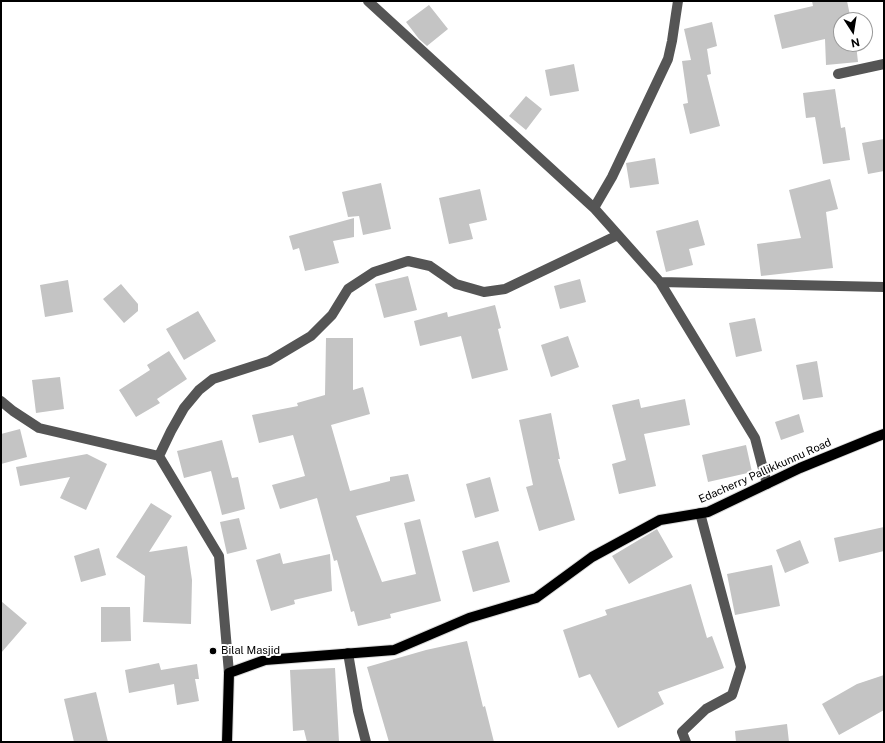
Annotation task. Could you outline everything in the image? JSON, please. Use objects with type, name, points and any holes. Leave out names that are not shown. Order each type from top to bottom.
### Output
[{"type":"main road","name":"Edacherry Pallikkunnu Road","points":[[229,673],[265,660],[394,650],[469,618],[536,598],[592,557],[660,520],[708,512],[814,463],[884,434]]},
{"type":"main road","points":[[227,742],[229,673]]},
{"type":"street","points":[[368,1],[594,208],[660,282],[755,438],[767,484]]},
{"type":"street","points":[[594,208],[612,177],[668,59],[678,1]]},
{"type":"street","points":[[838,74],[884,64]]},
{"type":"street","points":[[159,456],[184,408],[199,390],[213,379],[269,361],[311,336],[332,315],[348,289],[374,272],[408,261],[430,266],[456,284],[484,292],[505,289],[618,235]]},
{"type":"street","points":[[660,282],[884,287]]},
{"type":"street","points":[[1,401],[13,411],[39,428],[159,456],[219,556],[229,673]]},
{"type":"street","points":[[686,742],[682,732],[706,709],[732,695],[742,667],[700,513]]},
{"type":"street","points":[[348,653],[358,711],[366,742]]},
{"type":"building","points":[[812,1],[847,1],[849,12],[833,12],[833,52],[857,52],[858,62],[826,65],[825,39],[782,49],[774,15],[813,6]]},
{"type":"building","points":[[429,5],[448,29],[427,46],[419,39],[406,22]]},
{"type":"building","points":[[712,22],[717,46],[707,49],[711,74],[707,75],[720,126],[690,134],[683,104],[688,103],[682,61],[691,60],[684,29]]},
{"type":"building","points":[[574,64],[579,91],[550,96],[545,70]]},
{"type":"building","points":[[835,89],[841,128],[845,127],[850,160],[823,164],[815,117],[806,118],[803,93]]},
{"type":"building","points":[[526,96],[542,109],[526,130],[509,116]]},
{"type":"building","points":[[884,139],[884,171],[868,174],[862,143]]},
{"type":"building","points":[[655,158],[659,184],[630,188],[626,163]]},
{"type":"building","points":[[830,179],[838,209],[826,212],[833,268],[761,276],[757,244],[801,238],[789,190]]},
{"type":"building","points":[[381,183],[391,229],[363,235],[359,216],[348,217],[342,192]]},
{"type":"building","points":[[480,189],[487,220],[469,224],[473,239],[449,244],[439,198]]},
{"type":"building","points":[[354,218],[354,237],[333,241],[339,263],[305,271],[299,248],[293,250],[289,236]]},
{"type":"building","points":[[698,220],[705,245],[689,249],[693,265],[666,272],[656,231]]},
{"type":"building","points":[[408,276],[417,310],[384,318],[375,284]]},
{"type":"building","points":[[580,279],[586,302],[560,309],[554,286]]},
{"type":"building","points":[[68,280],[73,312],[45,317],[40,285]]},
{"type":"building","points":[[121,284],[138,304],[138,311],[124,323],[103,299]]},
{"type":"building","points":[[495,305],[501,328],[498,329],[508,370],[472,379],[461,336],[420,346],[414,321],[447,312],[448,317]]},
{"type":"building","points":[[198,311],[216,341],[184,360],[166,329]]},
{"type":"building","points":[[755,318],[762,351],[736,357],[729,323]]},
{"type":"building","points":[[568,336],[579,367],[551,377],[541,345]]},
{"type":"building","points":[[326,338],[353,338],[353,390],[363,387],[370,414],[331,425],[350,491],[390,481],[390,477],[408,474],[415,501],[356,516],[382,582],[416,574],[404,523],[420,519],[441,601],[390,614],[391,618],[358,626],[354,611],[351,612],[337,560],[334,561],[317,498],[280,509],[272,485],[305,476],[293,435],[259,443],[252,415],[298,406],[297,403],[325,395]]},
{"type":"building","points":[[169,351],[187,379],[157,399],[160,403],[136,417],[119,390],[150,370],[147,365]]},
{"type":"building","points":[[817,361],[823,397],[803,400],[796,365]]},
{"type":"building","points":[[60,377],[64,409],[36,413],[32,380]]},
{"type":"building","points":[[639,399],[641,408],[685,399],[690,425],[644,434],[656,486],[619,494],[612,464],[626,460],[612,405]]},
{"type":"building","points":[[551,413],[560,459],[558,459],[575,520],[539,531],[526,487],[533,485],[519,420]]},
{"type":"building","points":[[799,414],[804,432],[781,440],[775,422]]},
{"type":"building","points":[[20,429],[27,457],[1,464],[1,434]]},
{"type":"building","points":[[222,440],[232,478],[238,477],[245,509],[222,515],[211,471],[184,478],[177,451]]},
{"type":"building","points":[[746,445],[752,472],[708,482],[702,455]]},
{"type":"building","points":[[87,454],[107,464],[86,510],[60,498],[70,477],[20,486],[16,467]]},
{"type":"building","points":[[490,477],[499,511],[475,518],[466,484]]},
{"type":"building","points":[[151,503],[172,516],[149,552],[187,546],[192,580],[191,624],[143,622],[145,576],[116,557]]},
{"type":"building","points":[[239,518],[247,549],[227,554],[220,522]]},
{"type":"building","points":[[884,527],[884,551],[839,562],[834,538]]},
{"type":"building","points":[[657,529],[673,557],[629,584],[612,556]]},
{"type":"building","points":[[800,540],[809,563],[785,573],[776,550]]},
{"type":"building","points":[[498,541],[510,582],[473,592],[462,551]]},
{"type":"building","points":[[99,548],[106,575],[81,582],[74,556]]},
{"type":"building","points":[[280,553],[283,564],[330,554],[332,591],[294,600],[295,604],[271,611],[256,560]]},
{"type":"building","points":[[772,565],[780,606],[735,615],[727,574]]},
{"type":"building","points":[[691,584],[707,638],[712,636],[724,668],[658,692],[664,704],[618,728],[590,674],[579,678],[563,630],[607,615],[605,610]]},
{"type":"building","points":[[1,601],[27,623],[1,653]]},
{"type":"building","points":[[101,607],[130,607],[131,641],[101,642]]},
{"type":"building","points":[[467,641],[483,707],[485,706],[494,742],[389,742],[367,667],[426,650]]},
{"type":"building","points":[[159,663],[161,670],[197,664],[199,679],[195,679],[199,701],[177,705],[174,684],[129,693],[125,670]]},
{"type":"building","points":[[335,668],[339,742],[307,742],[304,730],[293,731],[290,670]]},
{"type":"building","points":[[884,675],[884,710],[839,735],[822,704],[857,684]]},
{"type":"building","points":[[96,692],[108,742],[74,742],[64,699]]},
{"type":"building","points":[[787,724],[789,742],[736,742],[735,731]]},
{"type":"place","name":"Bilal Masjid","points":[[213,651]]}]
